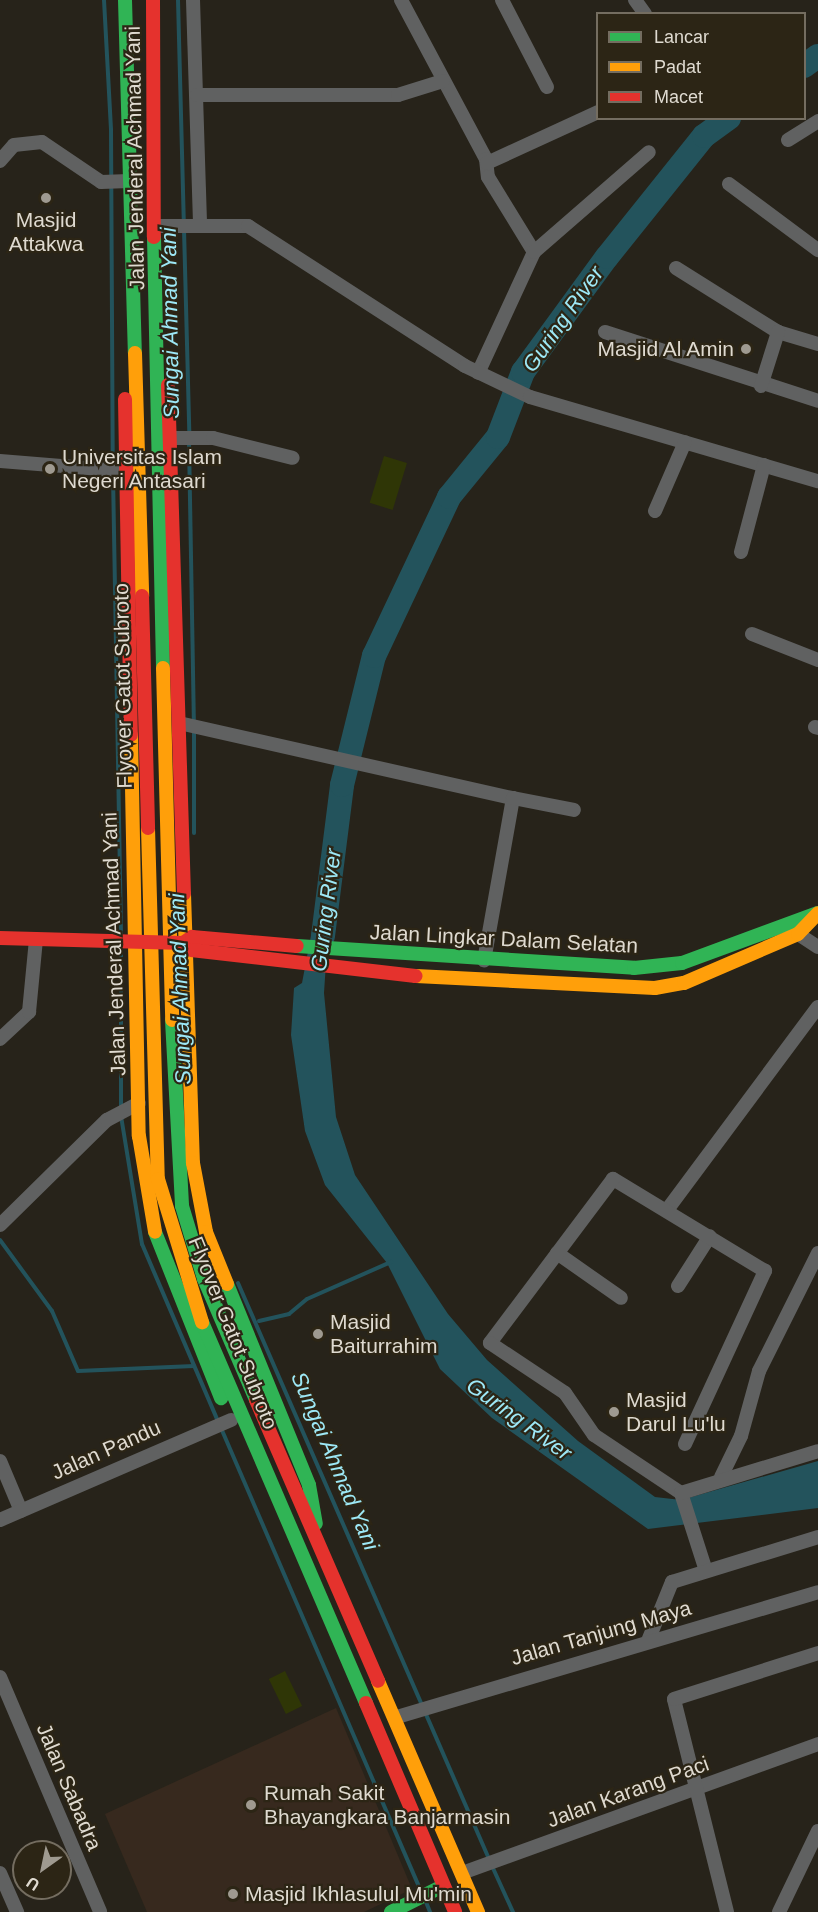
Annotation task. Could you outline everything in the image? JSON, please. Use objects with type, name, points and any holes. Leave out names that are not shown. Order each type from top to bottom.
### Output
[{"type":"main road","name":"Jalan Jenderal Achmad Yani","points":[[125,0],[117,182],[137,350]]},
{"type":"main road","name":"Jalan Jenderal Achmad Yani","points":[[153,0],[158,315],[155,351]]},
{"type":"main road","name":"Jalan Jenderal Achmad Yani","points":[[132,314],[120,471],[131,847],[126,942],[138,1045],[127,1109],[157,1244],[223,1423],[293,1542],[346,1657],[455,1912]]},
{"type":"main road","name":"Jalan Jenderal Achmad Yani","points":[[158,315],[167,351],[184,723],[183,847],[192,1163],[206,1232],[309,1485],[318,1532]]},
{"type":"main road","name":"Flyover Gatot Subroto","points":[[137,350],[158,1179],[187,1286],[281,1501]]},
{"type":"main road","name":"Flyover Gatot Subroto","points":[[155,351],[178,1177],[204,1279],[295,1492]]},
{"type":"main road","points":[[131,847],[147,877],[159,881],[169,875],[183,847]]},
{"type":"main road","name":"Jalan Lingkar Dalam Selatan","points":[[187,944],[208,938],[332,951],[661,967],[790,919],[818,913]]},
{"type":"main road","name":"Jalan Lingkar Dalam Selatan","points":[[187,944],[209,954],[300,966],[655,988],[684,983],[798,934],[818,913]]},
{"type":"main road","points":[[0,938],[187,944]]},
{"type":"main road","points":[[138,1045],[146,1008],[159,996],[172,1003],[188,1048]]},
{"type":"main road","name":"Jalan Jenderal Achmad Yani","points":[[295,1492],[318,1532],[368,1648],[403,1714],[422,1780],[478,1912]]},
{"type":"main road","name":"Jalan Jenderal Achmad Yani","points":[[281,1501],[293,1542]]},
{"type":"main road","points":[[346,1657],[368,1648]]},
{"type":"main road","points":[[403,1788],[422,1780]]},
{"type":"main road","points":[[391,1912],[443,1886]]},
{"type":"street","points":[[193,0],[197,95],[197,224]]},
{"type":"street","points":[[401,0],[487,163],[488,177],[534,252]]},
{"type":"street","points":[[502,0],[547,87]]},
{"type":"street","points":[[197,95],[398,95],[443,81]]},
{"type":"street","points":[[487,163],[596,112]]},
{"type":"street","points":[[788,140],[818,121]]},
{"type":"street","points":[[0,161],[14,145],[42,142],[117,182]]},
{"type":"street","points":[[478,373],[534,252],[649,152]]},
{"type":"street","points":[[729,184],[818,250]]},
{"type":"street","points":[[156,226],[197,224],[248,226],[267,234],[478,373],[530,398],[818,481]]},
{"type":"street","points":[[676,268],[778,333],[818,344]]},
{"type":"street","points":[[605,332],[761,386],[818,401]]},
{"type":"street","points":[[761,386],[778,333]]},
{"type":"street","points":[[170,438],[213,438],[293,458]]},
{"type":"street","points":[[655,511],[685,442]]},
{"type":"street","points":[[0,461],[90,471],[120,471]]},
{"type":"street","points":[[741,552],[764,465]]},
{"type":"street","points":[[752,634],[818,660]]},
{"type":"street","points":[[184,723],[206,726],[365,767],[574,810]]},
{"type":"street","points":[[483,960],[513,798]]},
{"type":"street","points":[[798,934],[818,947]]},
{"type":"street","points":[[0,1039],[29,1012],[36,939]]},
{"type":"street","points":[[667,1210],[818,1007]]},
{"type":"street","points":[[0,1225],[54,1167],[127,1109]]},
{"type":"street","points":[[685,1444],[765,1274],[710,1236],[613,1179],[494,1333],[491,1346],[560,1389],[588,1430],[682,1496],[705,1571]]},
{"type":"street","points":[[678,1286],[710,1236]]},
{"type":"street","points":[[557,1253],[621,1298]]},
{"type":"street","points":[[721,1477],[741,1436],[759,1371],[818,1253]]},
{"type":"street","name":"Jalan Pandu","points":[[0,1520],[223,1423]]},
{"type":"street","points":[[682,1496],[721,1477],[818,1450]]},
{"type":"street","points":[[0,1461],[21,1511]]},
{"type":"street","points":[[648,1641],[668,1586],[705,1571],[818,1537]]},
{"type":"street","name":"Jalan Tanjung Maya","points":[[403,1714],[818,1592]]},
{"type":"street","points":[[728,1912],[673,1707],[676,1696],[818,1653]]},
{"type":"street","name":"Jalan Sabadra","points":[[0,1677],[100,1912]]},
{"type":"street","name":"Jalan Karang Paci","points":[[462,1873],[814,1747]]},
{"type":"street","points":[[779,1912],[818,1831]]},
{"type":"street","points":[[0,1873],[17,1912]]},
{"type":"shaded area","name":"Rumah Sakit Bhayangkara Banjarmasin","points":[[336,1708],[412,1889],[364,1912],[147,1912],[105,1814]]},
{"type":"green space","points":[[384,456],[407,463],[393,510],[370,503]]},
{"type":"green space","points":[[285,1671],[302,1706],[286,1714],[269,1679]]},
{"type":"water","points":[[330,902],[324,993],[336,1117],[355,1175],[448,1314],[487,1360],[578,1441],[655,1497],[681,1500],[818,1461],[818,1508],[648,1529],[492,1418],[440,1369],[387,1263],[325,1185],[305,1131],[291,1035],[294,988],[302,983],[317,904]]},
{"type":"waterway","name":"Sungai Ahmad Yani","points":[[104,0],[111,129],[113,467]]},
{"type":"waterway","name":"Sungai Ahmad Yani","points":[[178,0],[189,434]]},
{"type":"waterway","name":"Guring River","points":[[806,65],[818,56]]},
{"type":"waterway","name":"Guring River","points":[[323,936],[342,785],[374,656],[449,497],[498,437],[523,372],[607,257],[704,136],[726,120]]},
{"type":"waterway","name":"Sungai Ahmad Yani","points":[[189,442],[194,722]]},
{"type":"waterway","name":"Sungai Ahmad Yani","points":[[113,475],[121,935]]},
{"type":"waterway","name":"Sungai Ahmad Yani","points":[[194,730],[194,833]]},
{"type":"waterway","name":"Sungai Ahmad Yani","points":[[121,948],[121,1109]]},
{"type":"waterway","name":"Sungai Ahmad Yani","points":[[121,1116],[142,1244],[218,1421]]},
{"type":"waterway","points":[[0,1240],[52,1311],[78,1371],[194,1366]]},
{"type":"waterway","points":[[259,1321],[289,1314],[307,1299],[391,1262]]},
{"type":"waterway","name":"Sungai Ahmad Yani","points":[[238,1283],[489,1859]]},
{"type":"waterway","name":"Sungai Ahmad Yani","points":[[221,1428],[420,1889]]},
{"type":"waterway","name":"Sungai Ahmad Yani","points":[[492,1866],[513,1912]]},
{"type":"waterway","name":"Sungai Ahmad Yani","points":[[426,1902],[430,1912]]},
{"type":"traffic: fast","points":[[125,0],[135,353]]},
{"type":"traffic: fast","points":[[154,237],[163,668]]},
{"type":"traffic: fast","points":[[297,946],[634,968],[682,963],[818,913]]},
{"type":"traffic: fast","points":[[172,1020],[182,1206],[204,1279],[256,1400]]},
{"type":"traffic: fast","points":[[155,1232],[221,1398]]},
{"type":"traffic: fast","points":[[227,1284],[309,1485],[316,1523]]},
{"type":"traffic: fast","points":[[202,1322],[366,1703]]},
{"type":"traffic: fast","points":[[391,1912],[443,1886]]},
{"type":"traffic: slow","points":[[135,353],[142,596]]},
{"type":"traffic: slow","points":[[163,668],[172,1020]]},
{"type":"traffic: slow","points":[[131,735],[139,1136],[155,1232]]},
{"type":"traffic: slow","points":[[148,828],[158,1179],[202,1322]]},
{"type":"traffic: slow","points":[[184,894],[193,1163],[206,1232],[227,1284]]},
{"type":"traffic: slow","points":[[416,976],[655,988],[684,983],[798,934],[818,913]]},
{"type":"traffic: slow","points":[[378,1681],[478,1912]]},
{"type":"traffic: jam","points":[[153,0],[154,237]]},
{"type":"traffic: jam","points":[[168,385],[184,894]]},
{"type":"traffic: jam","points":[[125,399],[131,735]]},
{"type":"traffic: jam","points":[[142,596],[148,828]]},
{"type":"traffic: jam","points":[[0,938],[183,943],[192,937],[297,946]]},
{"type":"traffic: jam","points":[[191,950],[416,976]]},
{"type":"traffic: jam","points":[[256,1400],[378,1681]]},
{"type":"traffic: jam","points":[[366,1703],[455,1912]]},
{"type":"place","name":"Masjid Attakwa","points":[[46,198]]},
{"type":"place","name":"Masjid Al Amin","points":[[746,349]]},
{"type":"place","name":"Universitas Islam Negeri Antasari","points":[[50,469]]},
{"type":"place","name":"Masjid Baiturrahim","points":[[318,1334]]},
{"type":"place","name":"Masjid Darul Lu'lu","points":[[614,1412]]},
{"type":"place","name":"Rumah Sakit Bhayangkara Banjarmasin","points":[[251,1805]]},
{"type":"place","name":"Masjid Ikhlasulul Mu'min","points":[[233,1894]]}]
